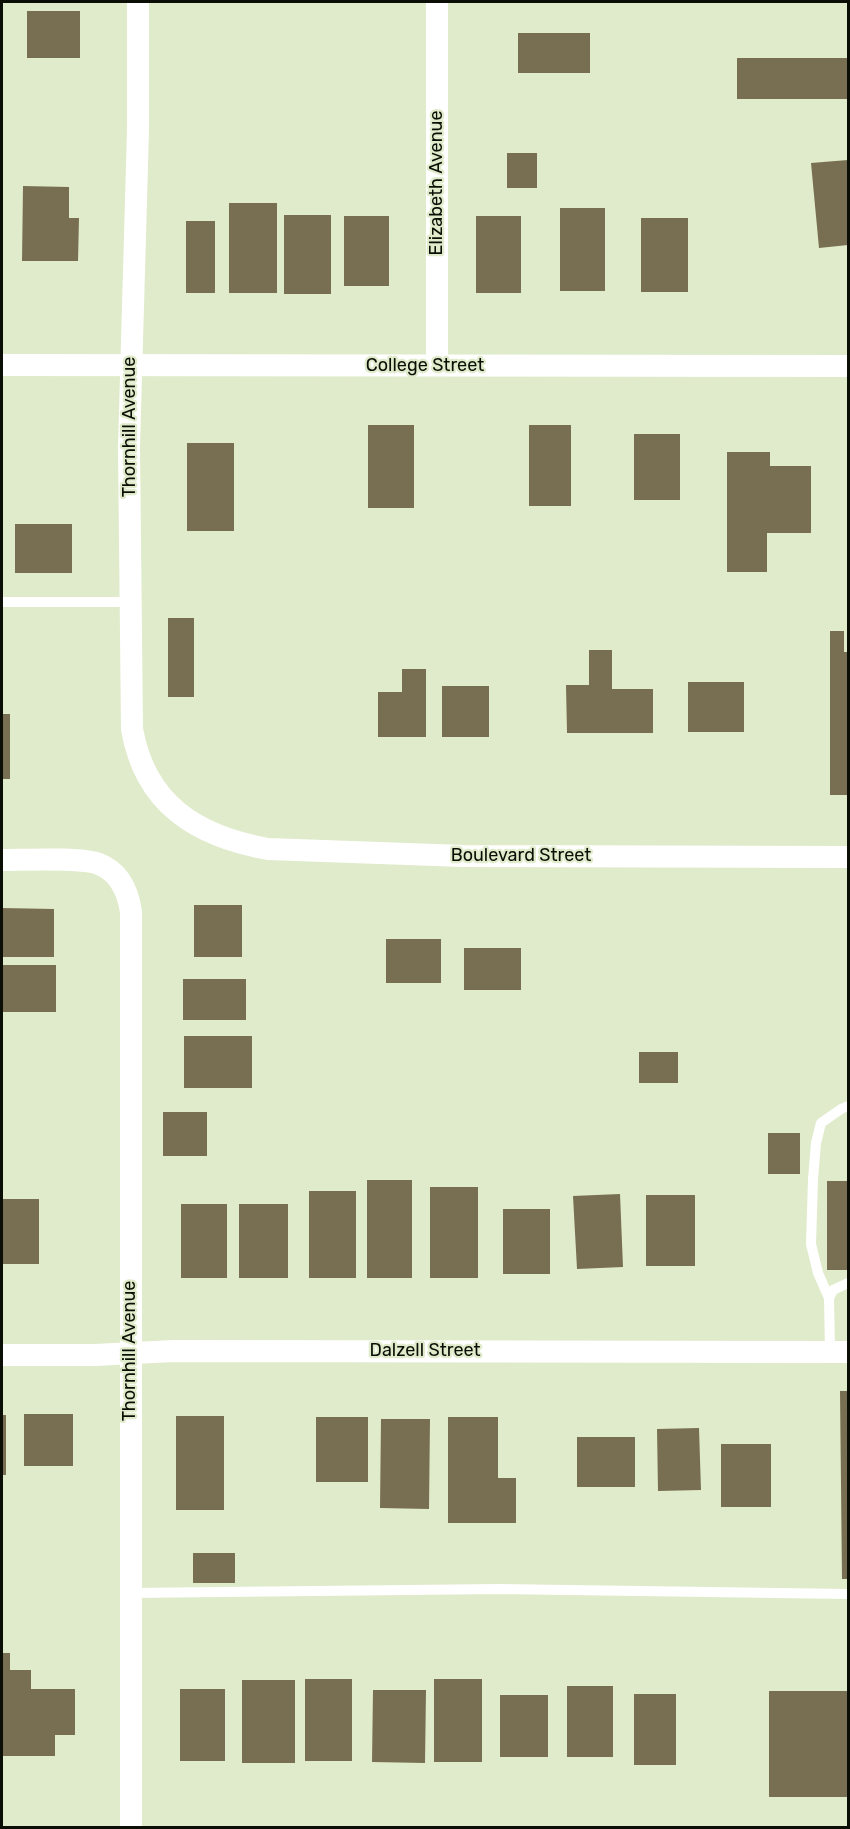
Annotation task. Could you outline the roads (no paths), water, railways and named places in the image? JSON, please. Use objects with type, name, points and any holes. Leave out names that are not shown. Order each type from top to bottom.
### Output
[{"type":"street","name":"Thornhill Avenue","points":[[138,2],[138,130],[130,366],[132,729],[146,775],[157,792],[170,807],[198,827]]},
{"type":"street","name":"Elizabeth Avenue","points":[[437,2],[437,366]]},
{"type":"street","name":"College Street","points":[[2,365],[849,366]]},
{"type":"street","name":"Boulevard Street","points":[[198,827],[242,844],[268,849],[463,856],[849,857]]},
{"type":"street","name":"Thornhill Avenue","points":[[2,860],[76,861],[99,864],[118,877],[129,897],[131,912],[129,1354],[131,1827]]},
{"type":"street","name":"Dalzell Street","points":[[2,1355],[129,1354],[173,1351],[839,1352]]},
{"type":"lane","points":[[2,602],[131,602]]},
{"type":"lane","points":[[839,1352],[829,1298],[818,1274],[811,1244],[816,1143],[821,1123],[841,1108],[849,1106]]},
{"type":"lane","points":[[829,1298],[833,1290],[849,1283]]},
{"type":"lane","points":[[130,1593],[499,1589],[849,1594]]}]
